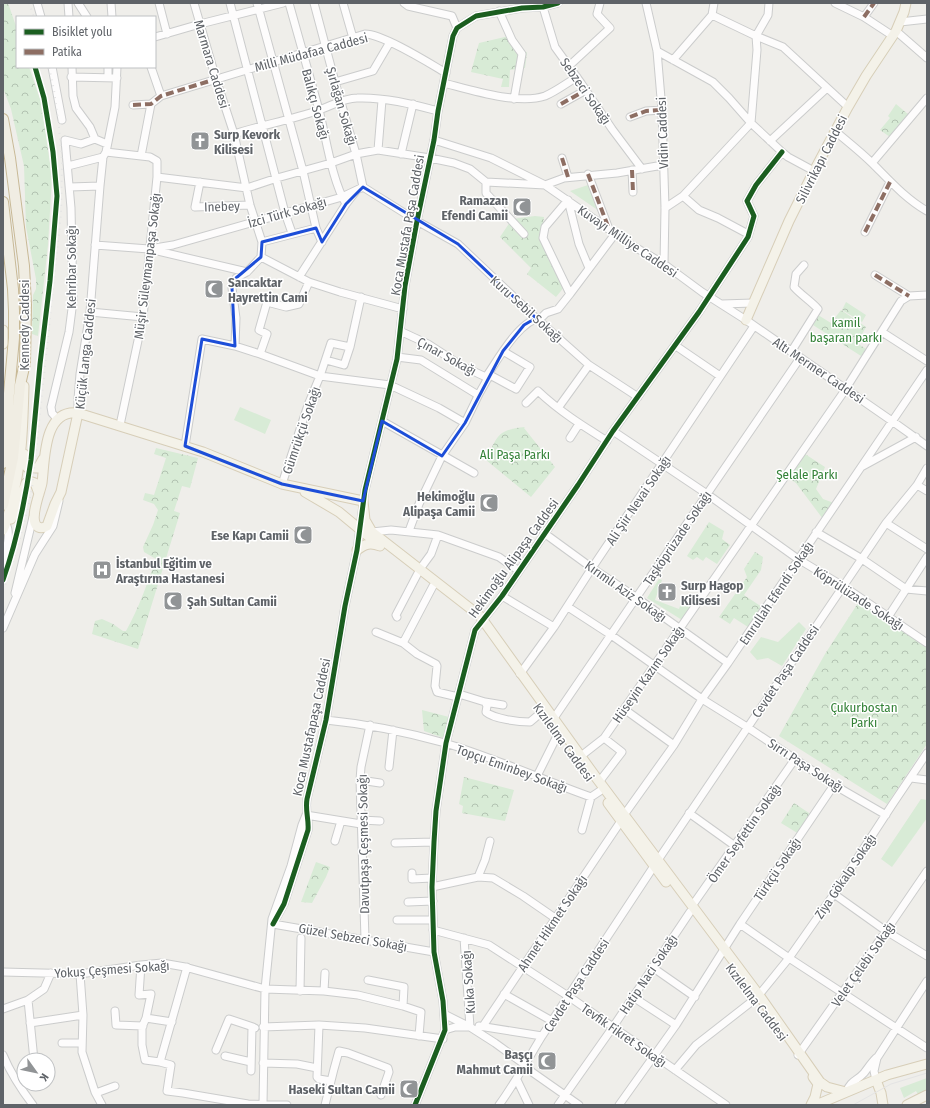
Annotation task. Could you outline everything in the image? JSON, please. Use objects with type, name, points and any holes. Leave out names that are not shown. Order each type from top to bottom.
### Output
[{"type":"highway","name":"Kennedy Caddesi","points":[[3,119],[10,158],[24,266],[26,305],[25,363]]},
{"type":"highway","points":[[3,202],[14,312],[12,367],[3,463]]},
{"type":"highway","points":[[3,505],[13,458],[20,385],[25,363]]},
{"type":"main road","name":"Silivrikapı Caddesi","points":[[746,320],[789,221],[814,171],[866,76],[894,34],[900,22],[906,3]]},
{"type":"main road","name":"Kennedy Caddesi","points":[[3,330],[3,344]]},
{"type":"main road","name":"Kennedy Caddesi","points":[[4,527],[18,474],[22,439],[25,363]]},
{"type":"main road","points":[[61,492],[47,526],[44,528],[36,525],[34,520],[35,511],[49,434],[54,424],[68,413],[120,425],[185,446],[282,484],[291,490],[364,501],[365,520],[372,532]]},
{"type":"main road","points":[[76,414],[176,445],[185,446]]},
{"type":"main road","name":"Küçük Langa Caddesi","points":[[61,492],[76,414]]},
{"type":"main road","points":[[22,439],[24,459],[28,468],[38,468],[45,454]]},
{"type":"main road","points":[[4,527],[15,514],[26,483],[29,481],[35,483],[39,494]]},
{"type":"main road","name":"Kızılelma Caddesi","points":[[291,490],[317,498],[339,512],[381,546],[476,612],[481,622],[558,734],[600,787],[798,1054],[818,1084],[815,1097],[811,1105]]},
{"type":"main road","points":[[339,512],[338,508],[345,497]]},
{"type":"main road","name":"Kızılelma Caddesi","points":[[372,532],[419,571],[433,586],[481,622],[554,718],[581,756],[600,787]]},
{"type":"main road","points":[[358,550],[367,544],[372,543],[381,546]]},
{"type":"main road","name":"Kızılelma Caddesi","points":[[798,1054],[820,1082],[828,1087],[846,1092]]},
{"type":"main road","points":[[816,1105],[876,1080],[927,1064]]},
{"type":"main road","points":[[876,1080],[881,1093],[883,1105]]},
{"type":"main road","points":[[907,1105],[927,1095]]},
{"type":"street","points":[[37,3],[41,16]]},
{"type":"street","points":[[68,3],[69,16]]},
{"type":"street","points":[[78,3],[86,16]]},
{"type":"street","points":[[110,3],[112,16]]},
{"type":"street","points":[[159,3],[167,34]]},
{"type":"street","name":"Marmara Caddesi","points":[[194,3],[234,134],[250,205],[262,242],[261,257]]},
{"type":"street","points":[[230,3],[232,16],[248,69],[285,213],[292,233]]},
{"type":"street","points":[[156,37],[232,16],[258,6],[283,3]]},
{"type":"street","name":"Balıkçı Sokağı","points":[[289,3],[319,110],[331,163],[342,197],[346,204]]},
{"type":"street","name":"Şırlağan Sokağı","points":[[314,3],[340,101],[356,154],[363,187]]},
{"type":"street","points":[[343,3],[353,38]]},
{"type":"street","points":[[404,3],[419,5],[452,16],[457,28],[476,16],[499,11],[543,7],[558,3]]},
{"type":"street","points":[[569,66],[610,28],[597,14],[600,3]]},
{"type":"street","name":"Vidin Caddesi","points":[[646,3],[657,51],[662,110],[665,208],[664,264]]},
{"type":"street","points":[[674,60],[712,15],[714,3]]},
{"type":"street","points":[[665,208],[683,196],[751,123],[757,50],[756,36],[768,15],[769,3]]},
{"type":"street","points":[[834,3],[864,17],[894,34],[927,58]]},
{"type":"street","points":[[864,17],[874,3]]},
{"type":"street","points":[[258,6],[303,171],[316,228],[322,242]]},
{"type":"street","name":"Sebzeci Sokağı","points":[[543,7],[555,47],[612,129],[642,169]]},
{"type":"street","points":[[499,11],[512,40],[522,54],[514,98]]},
{"type":"street","points":[[712,15],[783,47],[848,107]]},
{"type":"street","points":[[900,22],[922,21],[927,19]]},
{"type":"street","name":"Koca Mustafa Paşa Caddesi","points":[[359,529],[365,490],[397,357],[417,221],[434,140],[438,111],[453,36],[457,28]]},
{"type":"street","name":"Milli Müdafaa Caddesi","points":[[161,96],[365,34],[372,34],[390,42],[446,73]]},
{"type":"street","points":[[335,82],[373,71],[390,42]]},
{"type":"street","points":[[657,51],[713,82],[770,142],[788,157],[814,171]]},
{"type":"street","points":[[52,68],[62,120]]},
{"type":"street","points":[[72,68],[73,96],[76,108],[90,127],[94,139],[106,151]]},
{"type":"street","points":[[108,68],[108,77]]},
{"type":"street","name":"Küçük Langa Caddesi","points":[[76,414],[80,374],[90,312],[100,186],[115,108],[117,68]]},
{"type":"street","points":[[133,104],[151,104],[161,96],[151,68]]},
{"type":"street","points":[[72,77],[117,78]]},
{"type":"street","points":[[444,83],[514,98],[544,96],[577,77]]},
{"type":"street","points":[[770,142],[827,88]]},
{"type":"street","points":[[561,104],[586,90]]},
{"type":"street","points":[[234,134],[319,110],[340,101],[356,98],[413,104],[438,111]]},
{"type":"street","points":[[872,163],[927,98]]},
{"type":"street","points":[[378,150],[382,100]]},
{"type":"street","points":[[68,166],[106,151],[141,156],[151,104]]},
{"type":"street","points":[[401,154],[413,104]]},
{"type":"street","points":[[630,117],[646,111],[662,110]]},
{"type":"street","points":[[835,131],[872,163],[890,182],[918,206],[927,211]]},
{"type":"street","name":"Kehribar Sokağı","points":[[58,420],[52,413],[51,407],[69,332],[73,301],[70,188],[65,140],[81,144],[94,139]]},
{"type":"street","name":"Kuvayı Milliye Caddesi","points":[[434,140],[491,158],[545,185],[633,246],[664,264],[709,297]]},
{"type":"street","points":[[157,177],[247,188],[356,154],[378,150],[454,163],[470,169],[486,182],[545,185],[568,177],[588,174],[617,173],[663,165]]},
{"type":"street","name":"Hekimoğlu Alipaşa Caddesi","points":[[446,1030],[444,1001],[434,952],[432,878],[436,811],[446,743],[459,696],[470,644],[475,630],[502,596],[613,431],[676,346],[709,297],[748,234],[754,216],[747,201],[756,185],[782,152]]},
{"type":"street","name":"Müşir Süleymanpaşa Sokağı","points":[[120,425],[143,317],[157,177],[157,161],[150,157],[141,156]]},
{"type":"street","points":[[562,158],[568,177]]},
{"type":"street","points":[[632,170],[633,192]]},
{"type":"street","points":[[588,174],[612,232]]},
{"type":"street","name":"Inebey","points":[[200,182],[196,207],[250,205]]},
{"type":"street","points":[[486,182],[486,194],[524,234]]},
{"type":"street","points":[[865,232],[890,182]]},
{"type":"street","points":[[70,188],[100,186]]},
{"type":"street","points":[[299,276],[354,192],[363,187],[417,221]]},
{"type":"street","name":"İzci Türk Sokağı","points":[[149,249],[173,244],[342,197],[363,187]]},
{"type":"street","points":[[683,196],[699,210],[748,234]]},
{"type":"street","points":[[568,200],[579,244],[589,268]]},
{"type":"street","points":[[568,200],[545,227],[543,238],[570,294]]},
{"type":"street","name":"Kuru Sebil Sokağı","points":[[417,221],[458,244],[536,318],[590,364],[638,397]]},
{"type":"street","points":[[262,242],[316,228]]},
{"type":"street","name":"Çınar Sokağı","points":[[400,331],[428,344],[462,366],[488,376],[503,350],[524,325],[558,308],[589,268],[612,232]]},
{"type":"street","points":[[95,245],[149,249],[247,272]]},
{"type":"street","points":[[235,346],[236,318],[232,288],[236,278],[247,272],[261,257],[309,282],[403,309]]},
{"type":"street","points":[[791,352],[818,308],[794,287],[796,274],[804,265]]},
{"type":"street","points":[[875,275],[909,296],[927,295]]},
{"type":"street","points":[[260,354],[267,334],[259,330],[267,302],[286,307],[299,304],[309,282]]},
{"type":"street","name":"Hüseyin Kazım Sokağı","points":[[581,756],[604,738],[846,389],[901,301],[909,296]]},
{"type":"street","points":[[326,360],[344,365],[350,347],[361,297]]},
{"type":"street","name":"Altı Mermer Caddesi","points":[[709,297],[746,320],[927,446]]},
{"type":"street","points":[[722,304],[753,303]]},
{"type":"street","points":[[90,312],[143,317]]},
{"type":"street","name":"Ali Şiir Nevai Sokağı","points":[[520,674],[568,607],[592,568],[754,326]]},
{"type":"street","points":[[882,332],[927,361]]},
{"type":"street","points":[[185,446],[202,339],[235,346],[320,376],[390,385],[439,408],[465,423]]},
{"type":"street","name":"Gümrükçü Sokağı","points":[[282,484],[308,405],[326,360],[331,343],[350,347]]},
{"type":"street","points":[[676,346],[720,376]]},
{"type":"street","points":[[410,531],[419,504],[442,456],[465,423],[488,376],[516,389],[530,367],[503,350]]},
{"type":"street","points":[[397,357],[421,360],[478,395]]},
{"type":"street","name":"Taşköprüzade Sokağı","points":[[554,718],[800,358]]},
{"type":"street","points":[[558,408],[590,364]]},
{"type":"street","name":"Emrullah Efendi Sokağı","points":[[622,818],[674,745],[702,700],[927,370]]},
{"type":"street","points":[[526,403],[538,392],[579,424],[607,441]]},
{"type":"street","points":[[382,421],[474,473]]},
{"type":"street","points":[[570,438],[579,424]]},
{"type":"street","name":"Köprülüzade Sokağı","points":[[613,431],[707,494],[798,559],[843,586],[927,643]]},
{"type":"street","points":[[861,467],[916,437]]},
{"type":"street","name":"Cevdet Paşa Caddesi","points":[[499,1105],[517,1080],[524,1064],[568,996],[689,813],[886,522],[917,485],[927,468]]},
{"type":"street","points":[[917,485],[927,491]]},
{"type":"street","name":"Küçük Langa Caddesi","points":[[3,628],[36,554],[53,526],[61,492]]},
{"type":"street","points":[[11,609],[35,511]]},
{"type":"street","points":[[886,522],[927,549]]},
{"type":"street","points":[[3,564],[8,538],[8,529],[4,527]]},
{"type":"street","name":"Koca Mustafapaşa Caddesi","points":[[263,1105],[263,1028],[270,937],[273,924],[272,919],[291,866],[306,815],[307,799],[326,720],[345,606],[358,550],[359,529]]},
{"type":"street","points":[[372,532],[391,530],[438,534],[499,557],[519,571]]},
{"type":"street","points":[[816,532],[862,559],[906,589],[927,591]]},
{"type":"street","name":"Kırımlı Aziz Sokağı","points":[[544,533],[728,663]]},
{"type":"street","points":[[397,617],[396,615],[419,571],[431,554],[438,534]]},
{"type":"street","points":[[888,617],[927,557]]},
{"type":"street","points":[[403,642],[433,586]]},
{"type":"street","points":[[502,596],[554,627]]},
{"type":"street","name":"Sırrı Paşa Sokağı","points":[[568,607],[611,635],[702,700],[747,727],[834,785],[886,815]]},
{"type":"street","points":[[376,632],[403,642],[417,654],[436,664],[437,692],[503,705]]},
{"type":"street","points":[[485,702],[487,706],[486,712],[517,721],[530,722],[543,711]]},
{"type":"street","points":[[624,709],[674,745]]},
{"type":"street","name":"Topçu Eminbey Sokağı","points":[[326,720],[370,725],[446,743],[591,797]]},
{"type":"street","name":"Davutpaşa Çeşmesi Sokağı","points":[[365,939],[360,780],[361,767],[370,725]]},
{"type":"street","points":[[389,767],[393,730]]},
{"type":"street","points":[[538,776],[558,734]]},
{"type":"street","points":[[582,830],[591,797],[600,787],[622,752],[604,738]]},
{"type":"street","name":"Ziya Gökalp Sokağı","points":[[675,1070],[689,1051],[757,997],[789,958],[834,894],[927,753]]},
{"type":"street","name":"Ömer Seyfettin Sokağı","points":[[691,909],[795,759]]},
{"type":"street","points":[[911,778],[927,780]]},
{"type":"street","points":[[360,780],[380,783]]},
{"type":"street","name":"Türkçü Sokağı","points":[[619,1105],[695,997],[740,924],[834,785]]},
{"type":"street","points":[[689,813],[735,846]]},
{"type":"street","points":[[306,815],[341,821],[380,821]]},
{"type":"street","name":"Ahmet Hikmet Sokağı","points":[[483,1026],[622,818]]},
{"type":"street","points":[[335,841],[341,821]]},
{"type":"street","points":[[478,877],[485,860],[490,841]]},
{"type":"street","points":[[395,842],[434,842]]},
{"type":"street","name":"Velet Çelebi Sokağı","points":[[798,1054],[843,993],[927,870]]},
{"type":"street","points":[[412,872],[412,879],[432,878]]},
{"type":"street","points":[[432,887],[478,877],[489,877],[498,880],[555,918]]},
{"type":"street","points":[[834,894],[886,931],[927,956]]},
{"type":"street","points":[[408,902],[433,901]]},
{"type":"street","name":"Hatip Naci Sokağı","points":[[558,1105],[613,1027],[691,909]]},
{"type":"street","points":[[397,920],[433,920]]},
{"type":"street","name":"Güzel Sebzeci Sokağı","points":[[273,924],[434,952]]},
{"type":"street","points":[[740,924],[789,958],[927,1048]]},
{"type":"street","name":"Tevfik Fikret Sokağı","points":[[433,930],[489,945],[568,996],[726,1105]]},
{"type":"street","points":[[300,991],[301,938]]},
{"type":"street","name":"Kuka Sokağı","points":[[464,938],[470,1027]]},
{"type":"street","name":"Yokuş Çeşmesi Sokağı","points":[[3,972],[80,974],[141,964],[162,963],[187,967],[265,989],[358,995],[403,1006],[421,1012],[419,1036]]},
{"type":"street","points":[[141,964],[138,995],[151,994],[143,1026],[142,1045],[145,1060],[172,1065],[167,1091],[248,1104],[287,1105]]},
{"type":"street","points":[[160,1062],[187,967]]},
{"type":"street","points":[[652,967],[695,997]]},
{"type":"street","points":[[3,1009],[28,1000],[44,989],[51,973]]},
{"type":"street","points":[[324,992],[326,973]]},
{"type":"street","points":[[80,974],[83,1014],[82,1052],[96,1093],[102,1105]]},
{"type":"street","points":[[368,980],[404,987],[403,1006]]},
{"type":"street","points":[[846,1092],[850,1084],[863,1074],[876,1058],[927,981]]},
{"type":"street","points":[[504,994],[552,1021]]},
{"type":"street","points":[[633,996],[676,1025]]},
{"type":"street","points":[[28,1000],[33,1052]]},
{"type":"street","points":[[115,1011],[116,1025],[143,1026]]},
{"type":"street","points":[[30,1023],[83,1014]]},
{"type":"street","points":[[444,1014],[470,1027],[524,1064],[532,1072],[579,1105]]},
{"type":"street","points":[[146,1018],[172,1022]]},
{"type":"street","points":[[216,1050],[229,1019],[254,1027],[263,1028],[319,1025],[365,1028],[443,1039]]},
{"type":"street","points":[[319,1025],[317,1077],[319,1079],[331,1081]]},
{"type":"street","points":[[415,1105],[446,1030],[455,1027],[483,1026],[542,1036]]},
{"type":"street","points":[[251,1071],[252,1027],[254,1027]]},
{"type":"street","points":[[62,1043],[82,1043]]},
{"type":"street","points":[[325,1105],[339,1051],[388,1068],[389,1072],[381,1095]]},
{"type":"street","points":[[3,1055],[9,1070],[16,1078]]},
{"type":"street","points":[[225,1056],[251,1062]]},
{"type":"street","points":[[876,1058],[874,1071],[876,1080]]},
{"type":"street","points":[[263,1063],[297,1064],[317,1068]]},
{"type":"street","points":[[517,1080],[529,1105]]},
{"type":"street","points":[[96,1093],[115,1086]]},
{"type":"street","points":[[26,1092],[34,1105]]},
{"type":"highlighted area","points":[[363,187],[458,244],[536,318],[524,325],[503,351],[465,423],[442,456],[382,421],[363,501],[282,484],[185,446],[202,339],[235,346],[232,288],[236,278],[261,257],[262,242],[316,228],[322,242],[346,204]]},
{"type":"green space","points":[[3,3],[8,3],[16,26],[16,68],[29,68],[41,102],[52,177],[48,245],[38,336],[32,334],[33,295],[36,289],[36,279],[26,227],[24,166],[11,109],[3,88]]},
{"type":"green space","points":[[509,36],[520,54],[527,52],[525,68],[510,70],[509,87],[501,87],[503,79],[471,72],[479,43]]},
{"type":"green space","points":[[896,104],[909,115],[890,137],[880,130],[890,118],[888,116]]},
{"type":"green space","points":[[591,184],[602,213],[570,191]]},
{"type":"green space","points":[[535,216],[544,217],[541,237],[565,286],[556,297],[527,274],[531,268],[500,237],[512,219]]},
{"type":"green space","points":[[846,302],[866,315],[862,322],[842,310]]},
{"type":"green space","name":"kamil başaran parkı","points":[[841,310],[866,327],[857,343],[866,349],[861,356],[813,325],[818,315],[831,323]]},
{"type":"green space","points":[[240,407],[271,420],[265,434],[234,420]]},
{"type":"green space","name":"Ali Paşa Parkı","points":[[525,427],[524,428],[555,467],[531,497],[486,460],[496,440],[503,432],[515,428]]},
{"type":"green space","points":[[156,448],[198,458],[190,488],[182,486],[174,511],[180,513],[138,649],[92,634],[95,621],[102,619],[123,631],[126,631],[139,605],[156,559],[144,552],[143,547],[158,510],[154,504],[143,500],[145,493],[154,495],[166,458],[154,454]]},
{"type":"green space","name":"Şelale Parkı","points":[[805,454],[825,467],[816,489],[823,499],[834,503],[823,519],[796,483],[787,477]]},
{"type":"green space","points":[[709,522],[724,531],[722,539],[730,545],[717,564],[706,557],[703,561],[697,557],[693,560],[687,556]]},
{"type":"green space","points":[[755,552],[763,557],[761,570],[744,595],[762,607],[748,627],[734,618],[730,624],[719,617],[747,577],[744,569]]},
{"type":"green space","points":[[659,579],[662,580],[655,600],[679,609],[684,595],[694,601],[682,620],[647,598]]},
{"type":"green space","name":"Çukurbostan Parkı","points":[[860,600],[927,647],[927,744],[887,804],[779,736],[825,654]]},
{"type":"green space","points":[[799,622],[806,629],[782,666],[768,658],[757,660],[750,652],[761,637],[778,642]]},
{"type":"green space","points":[[422,710],[449,717],[444,738],[424,731]]},
{"type":"green space","points":[[464,777],[514,790],[505,821],[462,813],[463,806],[459,804]]},
{"type":"green space","points":[[921,799],[927,800],[927,818],[892,867],[881,859]]},
{"type":"green space","points":[[794,803],[812,815],[799,834],[781,823]]},
{"type":"green space","points":[[316,862],[330,867],[312,903],[301,902]]},
{"type":"green space","points":[[927,1078],[927,1092],[919,1096],[916,1091],[904,1098],[900,1088]]},
{"type":"tram line","points":[[853,1105],[891,1084],[927,1073]]},
{"type":"railway","points":[[29,3],[34,16]]},
{"type":"railway","points":[[3,590],[12,565],[32,489],[61,213],[62,163],[59,127],[49,68]]},
{"type":"marked path","points":[[864,17],[874,3]]},
{"type":"marked path","points":[[133,105],[151,104],[161,96],[216,79]]},
{"type":"marked path","points":[[561,104],[586,90]]},
{"type":"marked path","points":[[630,117],[646,111],[662,110]]},
{"type":"marked path","points":[[562,158],[568,177]]},
{"type":"marked path","points":[[632,170],[633,192]]},
{"type":"marked path","points":[[588,174],[609,229]]},
{"type":"marked path","points":[[865,232],[890,182]]},
{"type":"marked path","points":[[875,275],[909,296]]},
{"type":"cycle path","points":[[273,924],[284,904],[308,830],[306,807],[307,799],[326,720],[345,606],[357,550],[365,490],[397,359],[405,286],[453,36],[457,28],[476,16],[522,8],[543,7],[558,3]]},
{"type":"cycle path","points":[[3,580],[20,521],[31,460],[50,281],[57,196],[53,152],[44,98],[35,68]]},
{"type":"cycle path","points":[[415,1105],[445,1030],[443,1001],[434,952],[432,887],[436,811],[446,743],[475,630],[502,596],[613,431],[699,312],[748,237],[754,216],[747,201],[756,185],[782,152]]},
{"type":"place","name":"Surp Kevork Kilisesi","points":[[200,141]]},
{"type":"place","name":"Ramazan Efendi Camii","points":[[522,207]]},
{"type":"place","name":"Sancaktar Hayrettin Cami","points":[[214,289]]},
{"type":"place","name":"Hekimoğlu Alipaşa Camii","points":[[489,503]]},
{"type":"place","name":"Ese Kapı Camii","points":[[303,535]]},
{"type":"place","name":"İstanbul Eğitim ve Araştırma Hastanesi","points":[[102,570]]},
{"type":"place","name":"Surp Hagop Kilisesi","points":[[667,592]]},
{"type":"place","name":"Şah Sultan Camii","points":[[173,601]]},
{"type":"place","name":"Başçı Mahmut Camii","points":[[547,1061]]},
{"type":"place","name":"Haseki Sultan Camii","points":[[409,1089]]}]
